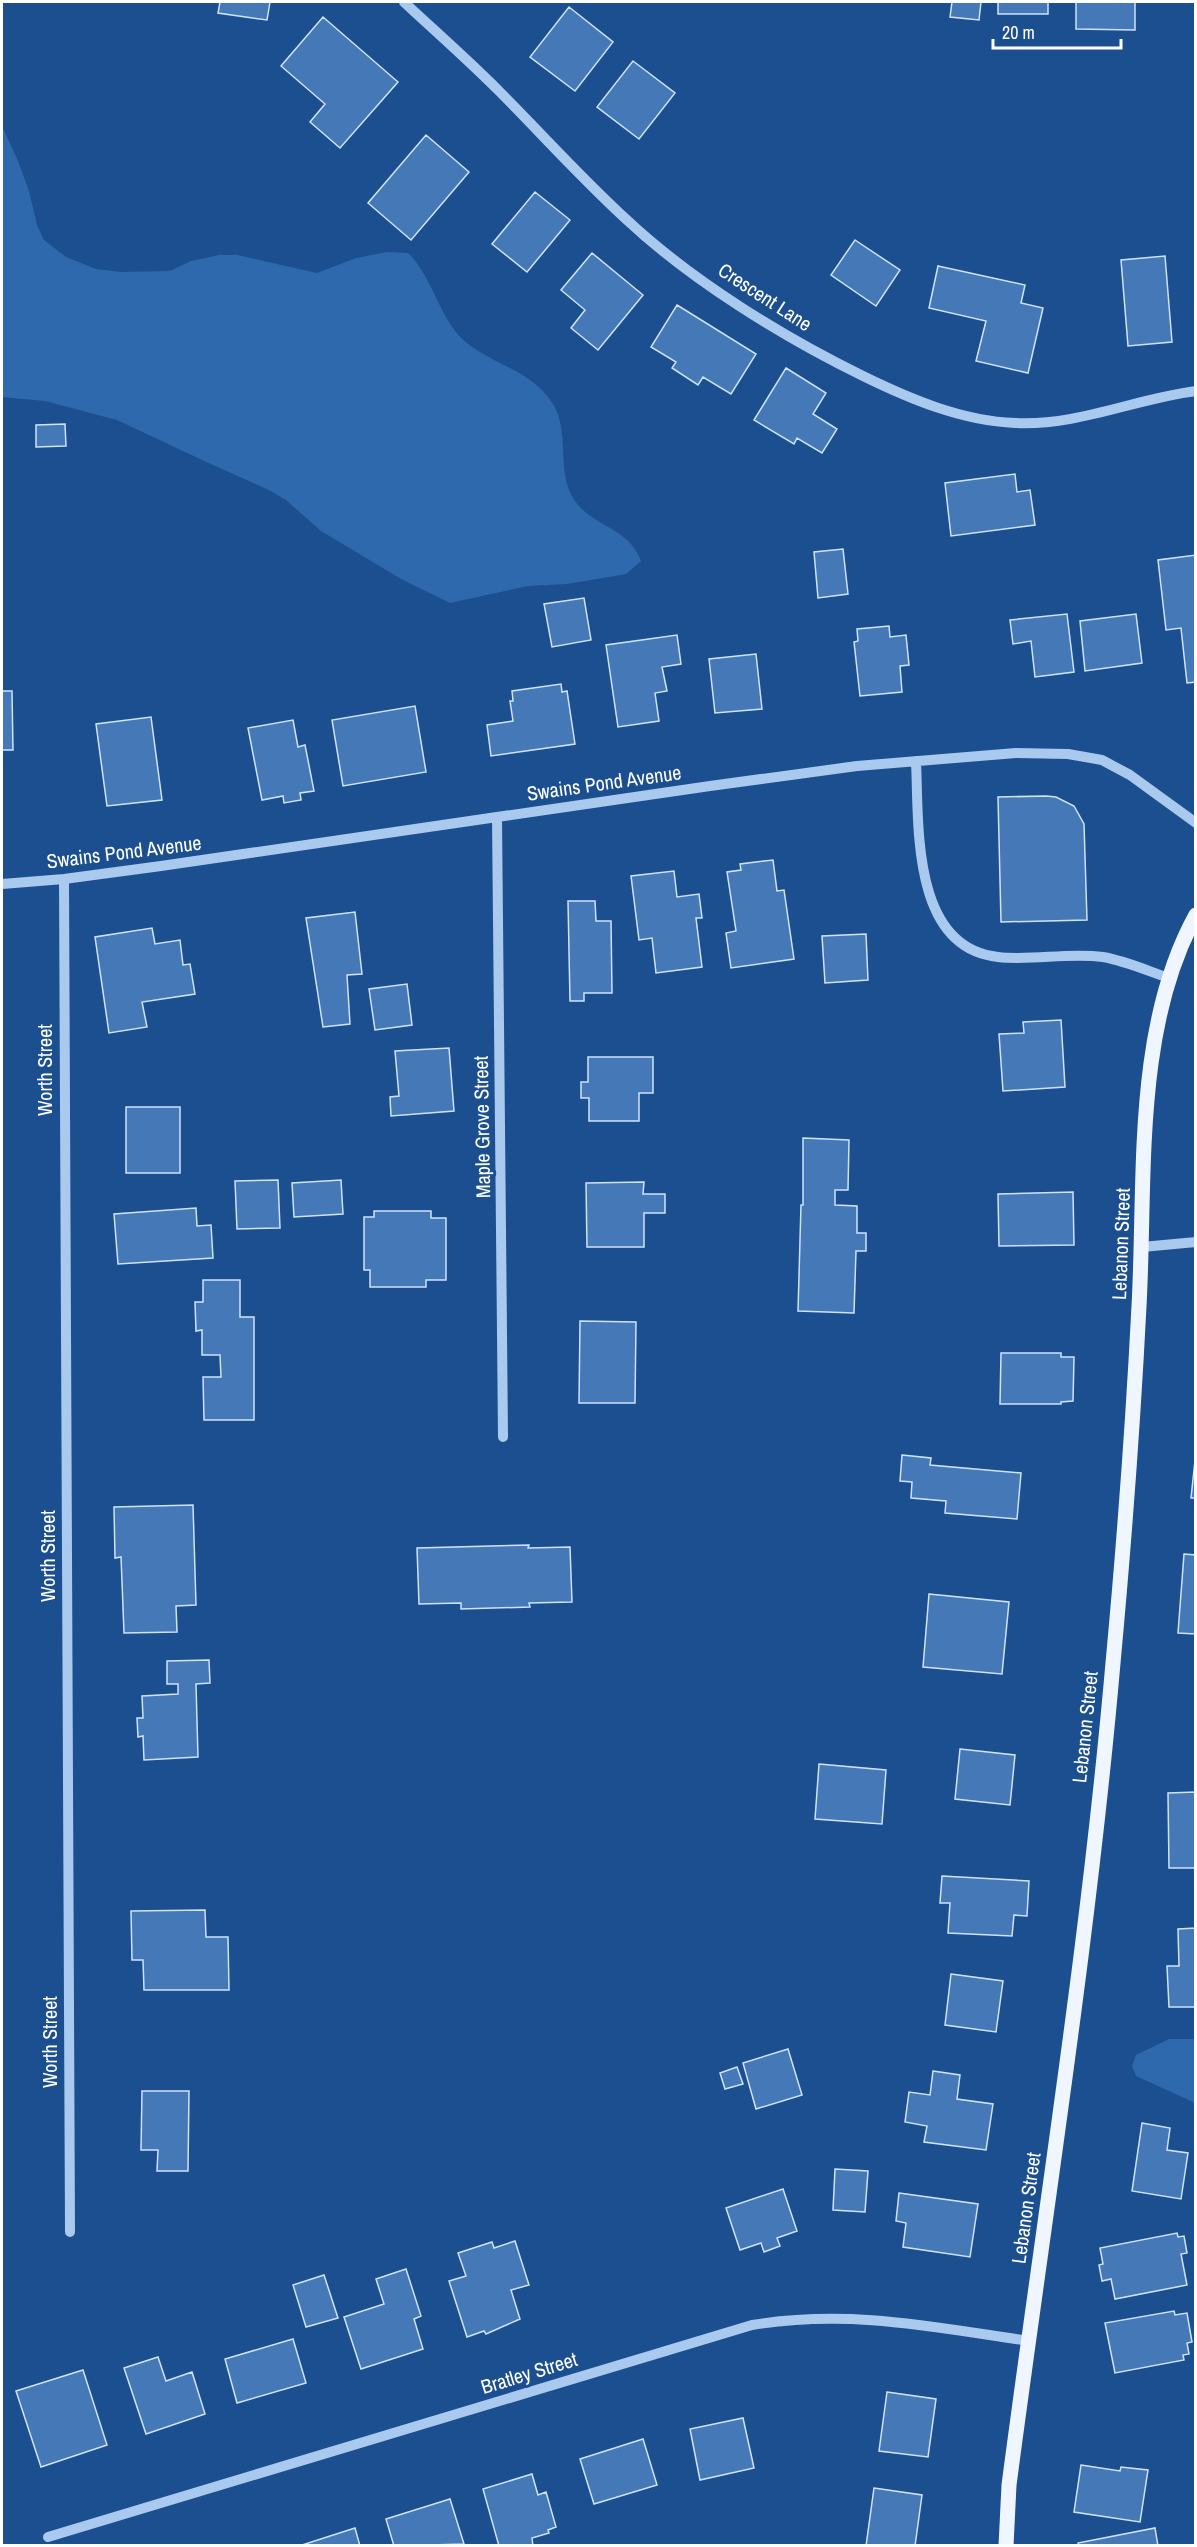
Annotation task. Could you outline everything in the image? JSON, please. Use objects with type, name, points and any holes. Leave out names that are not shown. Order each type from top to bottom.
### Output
[{"type":"main road","name":"Lebanon Street","points":[[1006,2546],[1009,2485],[1091,1876],[1113,1668],[1132,1441],[1152,1064],[1169,978],[1196,915]]},
{"type":"street","name":"Crescent Lane","points":[[404,2],[497,90],[628,221],[684,266],[767,322],[869,379],[896,392],[952,412],[1012,423],[1073,420],[1196,391]]},
{"type":"street","name":"Swains Pond Avenue","points":[[2,884],[64,879],[710,786],[916,761],[1016,753],[1094,758],[1130,775],[1196,823]]},
{"type":"street","points":[[916,761],[921,853],[928,890],[939,919],[952,938],[972,950],[995,957],[1104,957],[1169,978]]},
{"type":"street","name":"Maple Grove Street","points":[[497,817],[503,1437]]},
{"type":"street","name":"Worth Street","points":[[64,879],[70,2232]]},
{"type":"street","points":[[1142,1247],[1196,1242]]},
{"type":"street","name":"Bratley Street","points":[[48,2537],[752,2325],[790,2319],[846,2317],[1029,2341]]},
{"type":"shaded area","points":[[2,126],[18,161],[29,191],[37,225],[44,240],[66,257],[96,269],[121,272],[170,271],[191,261],[219,255],[237,255],[317,273],[356,258],[387,252],[408,253],[417,263],[458,335],[479,351],[525,376],[545,393],[558,416],[563,440],[566,478],[575,501],[591,517],[629,541],[641,561],[626,574],[567,584],[528,586],[450,603],[401,579],[321,531],[286,500],[269,490],[117,420],[45,401],[2,397]]},
{"type":"shaded area","points":[[1169,2039],[1195,2039],[1195,2103],[1136,2076],[1132,2066],[1136,2055]]},
{"type":"building","points":[[220,2],[270,2],[267,20],[218,13]]},
{"type":"building","points":[[952,2],[981,2],[979,20],[950,17]]},
{"type":"building","points":[[998,2],[1048,2],[1048,14],[998,14]]},
{"type":"building","points":[[1076,2],[1135,2],[1135,30],[1076,29]]},
{"type":"building","points":[[569,7],[613,42],[575,91],[530,57]]},
{"type":"building","points":[[323,17],[398,82],[340,148],[310,122],[325,104],[281,66]]},
{"type":"building","points":[[633,61],[675,93],[639,139],[597,107]]},
{"type":"building","points":[[426,135],[469,172],[411,240],[368,203]]},
{"type":"building","points":[[535,192],[570,220],[527,272],[492,244]]},
{"type":"building","points":[[855,240],[900,270],[876,306],[831,275]]},
{"type":"building","points":[[592,253],[643,295],[598,350],[571,328],[585,310],[561,290]]},
{"type":"building","points":[[1165,256],[1172,342],[1128,346],[1121,260]]},
{"type":"building","points":[[938,266],[1025,285],[1021,303],[1043,308],[1028,373],[976,361],[986,321],[929,308]]},
{"type":"building","points":[[677,305],[756,354],[731,394],[703,377],[698,385],[672,368],[676,362],[651,347]]},
{"type":"building","points":[[786,368],[826,393],[813,414],[837,429],[822,453],[797,438],[794,444],[754,420]]},
{"type":"building","points":[[65,424],[66,446],[36,447],[36,425]]},
{"type":"building","points":[[1015,474],[1017,492],[1030,490],[1035,525],[951,536],[945,483]]},
{"type":"building","points":[[843,549],[848,594],[818,598],[814,552]]},
{"type":"building","points":[[1196,555],[1196,682],[1187,683],[1181,628],[1166,630],[1158,560]]},
{"type":"building","points":[[584,598],[591,640],[552,647],[544,604]]},
{"type":"building","points":[[1067,614],[1074,672],[1035,677],[1031,641],[1013,644],[1010,620]]},
{"type":"building","points":[[1136,614],[1142,663],[1085,671],[1080,621]]},
{"type":"building","points":[[889,626],[890,637],[906,635],[909,665],[900,666],[902,692],[860,696],[854,642],[858,641],[857,629]]},
{"type":"building","points":[[677,635],[681,664],[662,667],[667,691],[655,693],[659,721],[618,727],[606,645]]},
{"type":"building","points":[[756,654],[762,709],[715,713],[709,659]]},
{"type":"building","points":[[561,684],[562,692],[567,691],[575,744],[491,756],[487,725],[513,721],[510,701],[513,701],[512,691]]},
{"type":"building","points":[[2,691],[12,691],[13,750],[2,750]]},
{"type":"building","points":[[415,706],[426,772],[343,786],[332,720]]},
{"type":"building","points":[[151,717],[162,800],[107,806],[96,724]]},
{"type":"building","points":[[293,720],[298,747],[305,745],[314,791],[300,793],[301,800],[284,803],[283,796],[262,800],[248,728]]},
{"type":"building","points":[[998,797],[1056,797],[1074,806],[1084,824],[1087,920],[1001,922]]},
{"type":"building","points":[[773,860],[777,891],[784,890],[794,959],[731,968],[726,933],[736,931],[727,872],[741,870],[740,864]]},
{"type":"building","points":[[674,871],[677,897],[699,894],[702,918],[696,918],[702,967],[656,973],[652,938],[639,940],[631,876]]},
{"type":"building","points":[[568,901],[595,901],[596,921],[611,921],[612,993],[584,993],[584,1001],[570,1001]]},
{"type":"building","points":[[355,912],[362,974],[347,975],[350,1024],[323,1027],[306,918]]},
{"type":"building","points":[[152,928],[155,944],[180,940],[183,965],[190,964],[195,994],[142,1002],[147,1027],[109,1033],[95,937]]},
{"type":"building","points":[[866,934],[868,980],[825,983],[822,936]]},
{"type":"building","points":[[407,984],[412,1025],[375,1030],[369,989]]},
{"type":"building","points":[[1061,1020],[1065,1087],[1003,1091],[999,1034],[1024,1033],[1023,1022]]},
{"type":"building","points":[[449,1048],[454,1111],[391,1116],[390,1097],[399,1096],[395,1051]]},
{"type":"building","points":[[588,1057],[653,1057],[653,1093],[639,1093],[639,1121],[589,1121],[589,1098],[581,1098],[581,1082],[588,1082]]},
{"type":"building","points":[[126,1107],[180,1107],[180,1173],[126,1173]]},
{"type":"building","points":[[803,1138],[849,1140],[848,1190],[835,1190],[835,1205],[857,1206],[857,1233],[866,1233],[866,1251],[856,1251],[854,1313],[798,1311],[801,1205],[803,1205]]},
{"type":"building","points":[[278,1180],[280,1228],[237,1229],[235,1181]]},
{"type":"building","points":[[341,1180],[343,1214],[294,1217],[292,1183]]},
{"type":"building","points":[[644,1182],[643,1194],[665,1194],[665,1213],[644,1213],[644,1247],[587,1247],[586,1183]]},
{"type":"building","points":[[1073,1192],[1074,1245],[999,1246],[998,1194]]},
{"type":"building","points":[[196,1208],[197,1226],[211,1225],[213,1258],[118,1264],[114,1214]]},
{"type":"building","points":[[374,1211],[431,1211],[431,1218],[446,1218],[446,1280],[426,1280],[426,1287],[370,1287],[370,1270],[364,1270],[364,1217],[374,1217]]},
{"type":"building","points":[[203,1280],[240,1280],[240,1317],[254,1317],[254,1420],[204,1420],[203,1377],[221,1377],[220,1355],[202,1355],[202,1330],[196,1331],[195,1302],[203,1302]]},
{"type":"building","points":[[580,1321],[636,1322],[635,1403],[579,1403]]},
{"type":"building","points":[[1001,1353],[1061,1353],[1061,1357],[1074,1357],[1073,1401],[1061,1402],[1061,1404],[1000,1404]]},
{"type":"building","points":[[1196,1451],[1196,1498],[1191,1498]]},
{"type":"building","points":[[902,1455],[931,1458],[930,1465],[1021,1473],[1017,1519],[945,1513],[946,1501],[911,1498],[912,1482],[900,1481]]},
{"type":"building","points":[[193,1505],[196,1605],[176,1606],[177,1632],[124,1633],[121,1557],[115,1558],[114,1507]]},
{"type":"building","points":[[529,1545],[528,1548],[570,1547],[572,1602],[529,1603],[530,1607],[461,1609],[461,1603],[419,1604],[417,1548]]},
{"type":"building","points":[[1184,1554],[1196,1555],[1196,1634],[1178,1633]]},
{"type":"building","points":[[929,1594],[1009,1602],[1002,1674],[923,1667]]},
{"type":"building","points":[[209,1660],[210,1683],[196,1684],[198,1757],[144,1760],[143,1736],[138,1737],[137,1718],[143,1718],[142,1696],[178,1694],[178,1684],[167,1684],[167,1661]]},
{"type":"building","points":[[960,1749],[1015,1755],[1010,1805],[955,1799]]},
{"type":"building","points":[[819,1764],[886,1770],[882,1824],[815,1819]]},
{"type":"building","points":[[1196,1792],[1196,1868],[1169,1868],[1168,1793]]},
{"type":"building","points":[[942,1876],[1029,1881],[1027,1916],[1014,1915],[1012,1936],[948,1933],[950,1903],[940,1903]]},
{"type":"building","points":[[205,1910],[206,1937],[228,1937],[229,1990],[144,1990],[143,1960],[132,1960],[131,1911]]},
{"type":"building","points":[[1196,1928],[1196,2007],[1169,2007],[1167,1966],[1179,1966],[1178,1929]]},
{"type":"building","points":[[951,1974],[1003,1981],[996,2032],[945,2025]]},
{"type":"building","points":[[788,2049],[802,2095],[756,2109],[743,2063]]},
{"type":"building","points":[[737,2067],[743,2084],[725,2089],[720,2073]]},
{"type":"building","points":[[933,2071],[960,2075],[957,2099],[993,2104],[986,2150],[924,2142],[927,2126],[905,2122],[909,2092],[930,2095]]},
{"type":"building","points":[[142,2091],[189,2091],[188,2171],[157,2171],[158,2150],[141,2150]]},
{"type":"building","points":[[1142,2123],[1170,2128],[1167,2150],[1188,2153],[1181,2199],[1132,2191]]},
{"type":"building","points":[[835,2169],[868,2171],[865,2212],[833,2210]]},
{"type":"building","points":[[783,2189],[797,2231],[777,2238],[780,2246],[764,2252],[761,2243],[740,2250],[726,2208]]},
{"type":"building","points":[[899,2193],[978,2204],[970,2257],[903,2247],[906,2223],[896,2221]]},
{"type":"building","points":[[1177,2233],[1178,2237],[1184,2236],[1187,2253],[1181,2254],[1187,2285],[1115,2299],[1111,2279],[1102,2281],[1099,2265],[1103,2264],[1100,2248]]},
{"type":"building","points":[[515,2241],[529,2285],[511,2290],[520,2319],[486,2334],[484,2331],[467,2337],[449,2281],[466,2276],[458,2253],[492,2242],[494,2248]]},
{"type":"building","points":[[406,2269],[421,2316],[414,2319],[423,2349],[361,2369],[344,2317],[384,2304],[376,2279]]},
{"type":"building","points":[[324,2275],[338,2318],[306,2327],[293,2285]]},
{"type":"building","points":[[1174,2311],[1175,2315],[1187,2313],[1192,2342],[1187,2343],[1189,2354],[1183,2355],[1184,2360],[1115,2373],[1105,2323]]},
{"type":"building","points":[[293,2339],[306,2383],[237,2403],[225,2359]]},
{"type":"building","points":[[158,2357],[166,2381],[192,2372],[205,2414],[146,2434],[124,2368]]},
{"type":"building","points":[[83,2370],[107,2445],[41,2467],[16,2391]]},
{"type":"building","points":[[887,2392],[936,2399],[928,2457],[879,2451]]},
{"type":"building","points":[[743,2418],[754,2468],[700,2480],[690,2429]]},
{"type":"building","points":[[643,2439],[657,2485],[594,2504],[580,2459]]},
{"type":"building","points":[[1081,2465],[1120,2471],[1121,2467],[1148,2470],[1140,2522],[1074,2512]]},
{"type":"building","points":[[532,2474],[538,2495],[546,2492],[556,2527],[548,2530],[549,2533],[532,2538],[533,2546],[499,2546],[483,2489]]},
{"type":"building","points":[[874,2488],[922,2495],[915,2546],[866,2546]]},
{"type":"building","points":[[450,2499],[464,2544],[394,2546],[386,2519]]},
{"type":"building","points":[[355,2528],[360,2546],[299,2546]]},
{"type":"building","points":[[1155,2528],[1158,2546],[1079,2546],[1078,2543]]}]
